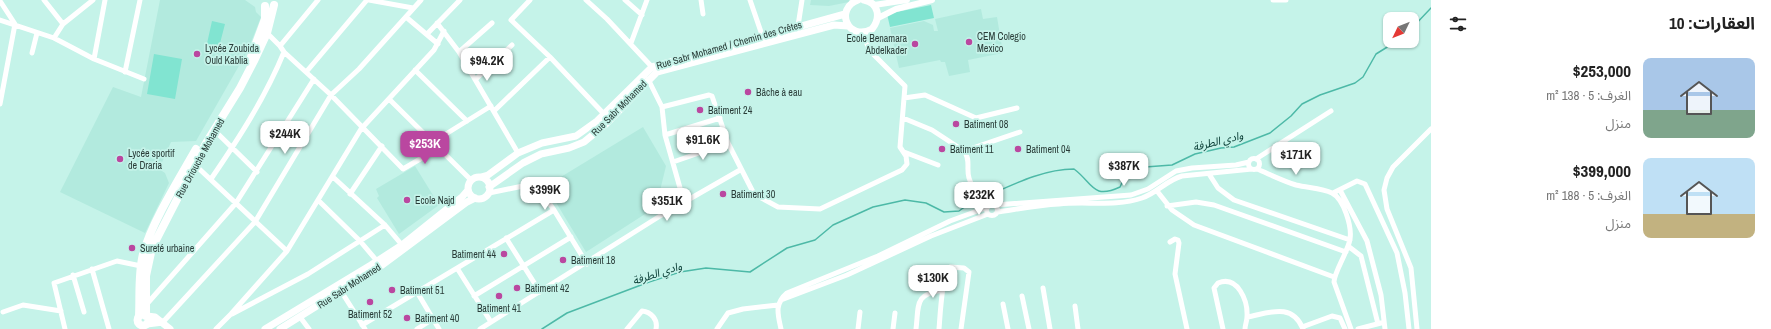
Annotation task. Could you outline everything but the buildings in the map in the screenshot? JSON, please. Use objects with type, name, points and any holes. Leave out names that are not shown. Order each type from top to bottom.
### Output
[{"type":"main road","points":[[856,0],[849,5],[845,14],[848,26],[857,32],[862,32],[872,29],[878,18],[877,10],[874,5],[865,0]]},
{"type":"main road","points":[[263,3],[275,2]]},
{"type":"main road","name":"Rue Driouche Mohamed","points":[[144,322],[146,306],[146,276],[152,248],[194,164],[240,88],[267,33],[275,2]]},
{"type":"main road","name":"Rue Driouche Mohamed","points":[[144,322],[141,266],[145,248],[203,136],[246,68],[265,18],[263,3]]},
{"type":"main road","name":"Rue Sabr Mohamed / Chemin des Crêtes","points":[[481,178],[488,175],[518,153],[542,144],[576,136],[604,114],[652,67],[845,14]]},
{"type":"main road","name":"Rue Sabr Mohamed","points":[[489,190],[517,166],[535,157],[584,142],[606,124],[653,74],[834,25],[848,26]]},
{"type":"main road","points":[[265,329],[402,245],[462,197],[468,190],[471,180],[481,178],[486,181],[489,190],[482,198],[475,198],[470,195],[468,190]]},
{"type":"main road","name":"Rue Sabr Mohamed","points":[[280,329],[381,266],[466,202],[475,198]]},
{"type":"main road","points":[[144,322],[163,322],[170,329]]},
{"type":"street","points":[[44,0],[63,24]]},
{"type":"street","points":[[54,38],[63,24],[93,0]]},
{"type":"street","points":[[94,59],[105,0]]},
{"type":"street","points":[[125,72],[140,0]]},
{"type":"street","points":[[280,46],[318,0]]},
{"type":"street","points":[[306,71],[368,0],[413,8]]},
{"type":"street","points":[[163,322],[255,222],[331,95],[359,69],[421,0]]},
{"type":"street","points":[[427,34],[460,0]]},
{"type":"street","points":[[530,0],[511,20],[550,57],[604,114]]},
{"type":"street","points":[[586,0],[631,43],[652,67]]},
{"type":"street","points":[[625,0],[642,16]]},
{"type":"street","points":[[631,43],[647,0]]},
{"type":"street","points":[[701,0],[703,14]]},
{"type":"street","points":[[750,0],[762,36]]},
{"type":"street","points":[[798,26],[802,0]]},
{"type":"street","points":[[874,5],[907,0]]},
{"type":"street","points":[[878,18],[896,9],[932,0]]},
{"type":"street","points":[[1273,0],[1286,0]]},
{"type":"street","points":[[0,1],[15,24],[0,104]]},
{"type":"street","points":[[406,17],[438,44]]},
{"type":"street","points":[[0,20],[54,38],[94,59],[144,79]]},
{"type":"street","points":[[437,23],[459,52],[476,79],[518,153]]},
{"type":"street","points":[[459,52],[492,23]]},
{"type":"street","points":[[216,329],[287,251],[363,127],[438,44],[444,31]]},
{"type":"street","points":[[662,107],[709,95],[714,98],[728,143],[740,170],[754,194],[778,207],[820,209],[902,170],[907,164],[904,152],[900,147],[905,86],[870,51],[862,32]]},
{"type":"street","points":[[32,53],[37,33]]},
{"type":"street","points":[[267,33],[284,52],[331,95],[403,169],[439,148]]},
{"type":"street","points":[[476,79],[512,45]]},
{"type":"street","points":[[211,179],[232,148],[270,84],[284,52]]},
{"type":"street","points":[[433,142],[467,121],[493,109],[550,57]]},
{"type":"street","points":[[0,66],[5,72]]},
{"type":"street","points":[[415,70],[467,121]]},
{"type":"street","points":[[146,306],[236,203],[257,172],[314,79]]},
{"type":"street","points":[[648,79],[662,107],[665,135],[684,202]]},
{"type":"street","points":[[904,98],[925,95],[976,118],[1017,108]]},
{"type":"street","points":[[389,99],[471,180]]},
{"type":"street","points":[[781,329],[778,305],[790,292],[878,256],[950,221],[991,206],[1130,195],[1148,189],[1176,171],[1192,168],[1236,166],[1250,162],[1252,159],[1256,159],[1331,111]]},
{"type":"street","points":[[665,135],[720,118]]},
{"type":"street","points":[[903,118],[932,130],[964,151],[968,155],[968,177],[974,191],[998,212]]},
{"type":"street","points":[[214,130],[257,172]]},
{"type":"street","points":[[1417,329],[1411,268],[1387,209],[1384,190],[1387,178],[1393,167],[1431,130]]},
{"type":"street","points":[[964,151],[1020,132]]},
{"type":"street","points":[[673,162],[728,143]]},
{"type":"street","points":[[350,194],[382,146]]},
{"type":"street","points":[[904,152],[938,165]]},
{"type":"street","points":[[781,300],[847,275],[931,236],[988,214],[995,215],[998,212],[1059,204],[1116,202],[1142,198],[1158,191],[1178,177],[1255,169],[1260,164],[1256,159]]},
{"type":"street","points":[[1250,162],[1250,166],[1255,169],[1294,184],[1333,193],[1338,198],[1347,215],[1351,229],[1346,252],[1334,277],[1351,329]]},
{"type":"street","points":[[194,164],[287,251]]},
{"type":"street","points":[[480,329],[587,264],[684,202],[740,170]]},
{"type":"street","points":[[1209,174],[1218,188],[1234,200],[1349,243],[1360,256],[1381,323],[1385,329]]},
{"type":"street","points":[[333,177],[385,225],[402,245]]},
{"type":"street","points":[[1333,193],[1357,181],[1361,181],[1365,184],[1397,253],[1405,293],[1409,329]]},
{"type":"street","points":[[489,190],[501,192],[515,187],[533,185],[540,189],[587,264]]},
{"type":"street","points":[[1340,190],[1367,241],[1381,295],[1381,323]]},
{"type":"street","points":[[1158,191],[1167,206],[1194,225],[1334,277]]},
{"type":"street","points":[[319,201],[360,241],[377,261]]},
{"type":"street","points":[[1167,206],[1196,202],[1214,205],[1346,252]]},
{"type":"street","points":[[988,214],[991,206]]},
{"type":"street","points":[[341,291],[364,327],[417,292],[554,210]]},
{"type":"street","points":[[231,314],[308,274],[385,225]]},
{"type":"street","points":[[474,296],[571,237]]},
{"type":"street","points":[[506,238],[540,292]]},
{"type":"street","points":[[1170,242],[1175,239],[1178,240],[1179,243],[1175,274],[1187,329]]},
{"type":"street","points":[[65,329],[54,283],[73,275],[117,261],[141,266]]},
{"type":"street","points":[[939,329],[943,290],[948,269],[950,267],[967,270],[969,272],[961,329]]},
{"type":"street","points":[[457,268],[491,322]]},
{"type":"street","points":[[92,269],[109,329]]},
{"type":"street","points":[[73,275],[84,312]]},
{"type":"street","points":[[1223,329],[1214,292],[1215,285],[1218,282],[1224,281],[1232,283],[1244,298],[1247,317],[1245,329]]},
{"type":"street","points":[[1043,288],[1050,329]]},
{"type":"street","points":[[916,329],[920,301],[923,296],[927,293],[943,290]]},
{"type":"street","points":[[417,292],[439,329]]},
{"type":"street","points":[[1022,296],[1029,329]]},
{"type":"street","points":[[1003,304],[1008,329]]},
{"type":"street","points":[[3,312],[23,305],[61,311]]},
{"type":"street","points":[[717,329],[728,313],[743,309],[778,305]]},
{"type":"street","points":[[1075,306],[1078,329]]},
{"type":"street","points":[[627,329],[642,311],[648,312],[655,319],[656,329]]},
{"type":"street","points":[[1247,317],[1284,311],[1296,317],[1302,328],[1332,316],[1340,318],[1345,329]]},
{"type":"street","points":[[858,329],[860,312]]},
{"type":"street","points":[[893,329],[895,313]]},
{"type":"street","points":[[300,317],[309,329]]},
{"type":"street","points":[[417,329],[433,319]]},
{"type":"street","points":[[1358,329],[1381,323]]},
{"type":"shaded area","points":[[160,0],[245,0],[255,7],[256,12],[261,17],[248,50],[196,141],[171,142],[159,169],[165,173],[169,183],[145,233],[60,192],[113,87],[141,97]]},
{"type":"shaded area","points":[[811,0],[849,0],[849,2],[829,6],[810,5]]},
{"type":"shaded area","points":[[931,5],[934,18],[890,27],[887,14]]},
{"type":"shaded area","name":"CEM Colegio Mexico","points":[[981,9],[983,19],[997,17],[1003,53],[968,60],[970,72],[949,76],[945,62],[941,62],[940,60],[899,68],[890,28],[924,21],[933,25],[934,31],[938,31],[935,19]]},
{"type":"shaded area","points":[[212,21],[225,24],[218,51],[206,48]]},
{"type":"shaded area","points":[[154,54],[182,59],[175,99],[147,94]]},
{"type":"shaded area","points":[[643,127],[666,166],[656,207],[586,252],[546,186]]},
{"type":"shaded area","name":"Ecole Najd","points":[[415,166],[439,205],[399,234],[377,198],[379,196],[376,189]]},
{"type":"waterway","name":"وادي الطرفة","points":[[1419,21],[1431,8]]},
{"type":"waterway","name":"وادي الطرفة","points":[[987,196],[1040,174],[1074,169],[1098,191],[1111,191],[1120,187],[1126,174],[1132,168],[1172,165],[1195,154],[1221,148],[1234,147],[1270,133],[1291,116],[1302,104],[1320,95],[1355,83],[1363,77],[1376,54],[1386,48]]},
{"type":"waterway","name":"وادي الطرفة","points":[[542,329],[567,313],[680,272],[706,268],[750,272],[787,248],[815,240],[833,225],[873,207],[905,200],[926,203],[944,212],[959,211],[977,198]]},
{"type":"place","name":"CEM Colegio Mexico","points":[[969,42]]},
{"type":"place","name":"Ecole Benamara Abdelkader","points":[[915,44]]},
{"type":"place","name":"Lycée Zoubida Ould Kablia","points":[[197,54]]},
{"type":"place","name":"Bâche à eau","points":[[748,92]]},
{"type":"place","name":"Batiment 24","points":[[700,110]]},
{"type":"place","name":"Batiment 08","points":[[956,124]]},
{"type":"place","name":"Batiment 11","points":[[942,149]]},
{"type":"place","name":"Batiment 04","points":[[1018,149]]},
{"type":"place","name":"Lycée sportif de Draria","points":[[120,159]]},
{"type":"place","name":"Batiment 30","points":[[723,194]]},
{"type":"place","name":"Ecole Najd","points":[[407,200]]},
{"type":"place","name":"Sureté urbaine","points":[[132,248]]},
{"type":"place","name":"Batiment 44","points":[[504,254]]},
{"type":"place","name":"Batiment 18","points":[[563,260]]},
{"type":"place","name":"Batiment 42","points":[[517,288]]},
{"type":"place","name":"Batiment 51","points":[[392,290]]},
{"type":"place","name":"Batiment 41","points":[[499,296]]},
{"type":"place","name":"Batiment 52","points":[[370,302]]},
{"type":"place","name":"Batiment 40","points":[[407,318]]}]
